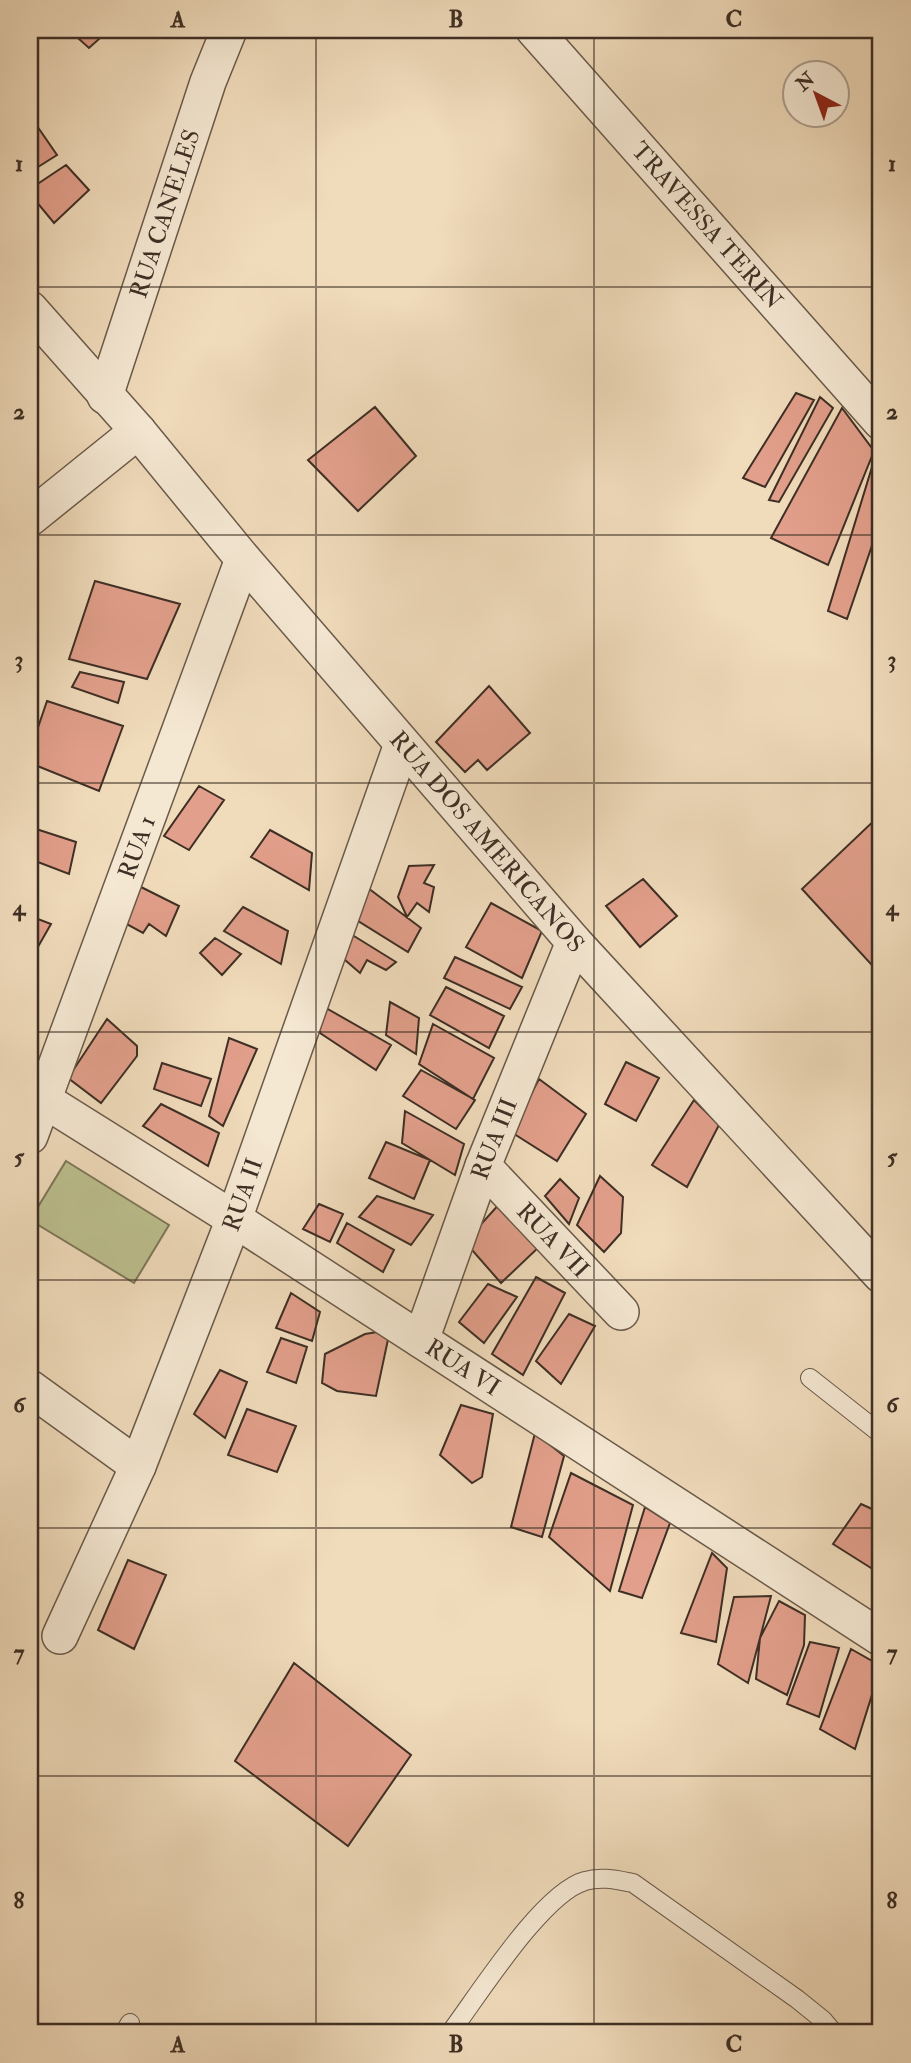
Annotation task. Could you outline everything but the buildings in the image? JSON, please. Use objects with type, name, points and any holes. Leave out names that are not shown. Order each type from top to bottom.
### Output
[{"type":"street","name":"RUA CANELES","points":[[105,396],[208,82],[229,30]]},
{"type":"street","name":"TRAVESSA TERIN","points":[[534,30],[881,422]]},
{"type":"street","name":"RUA DOS AMERICANOS","points":[[30,309],[138,431],[243,559],[574,942],[881,1275]]},
{"type":"street","points":[[30,518],[138,431]]},
{"type":"street","name":"RUA 1","points":[[30,1136],[243,559]]},
{"type":"street","name":"RUA II","points":[[60,1636],[138,1466],[234,1219],[402,744]]},
{"type":"street","name":"RUA III","points":[[421,1340],[483,1166],[574,942]]},
{"type":"street","name":"RUA VI","points":[[44,1100],[234,1219],[881,1638]]},
{"type":"street","name":"RUA VII","points":[[483,1166],[621,1312]]},
{"type":"street","points":[[30,1388],[138,1466]]},
{"type":"lane","points":[[810,1378],[881,1434]]},
{"type":"lane","points":[[450,2033],[542,1909],[565,1890],[584,1881],[606,1878],[633,1883],[797,1999],[834,2033]]},
{"type":"green space","points":[[66,1161],[169,1225],[134,1283],[30,1220]]}]
